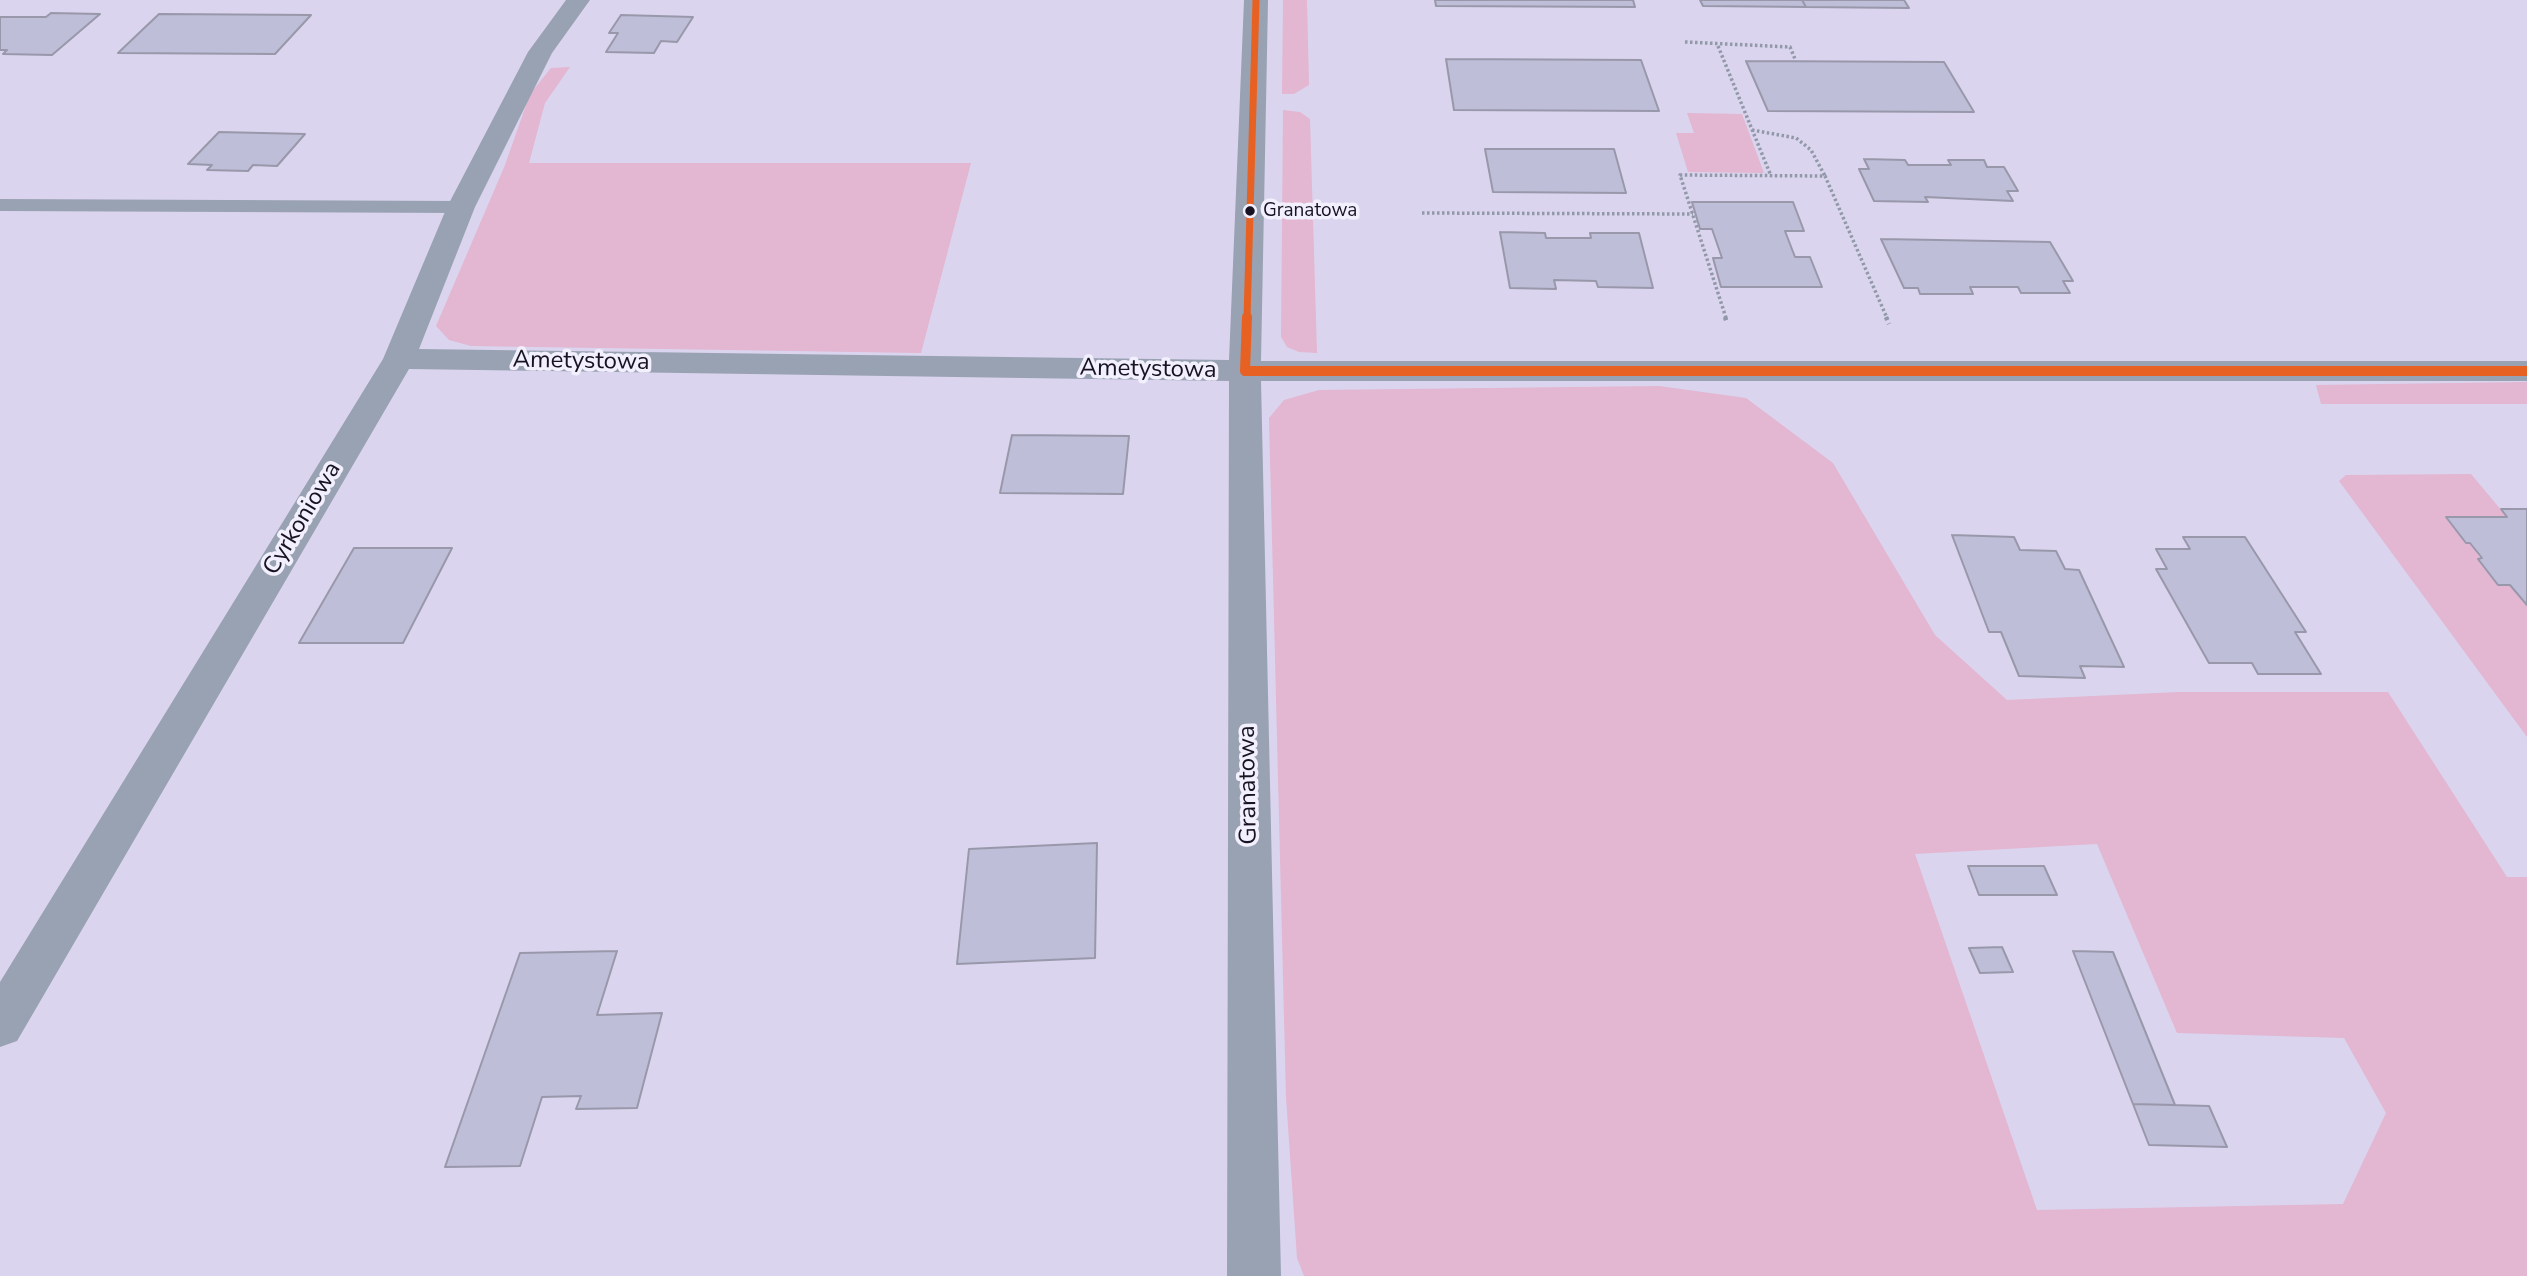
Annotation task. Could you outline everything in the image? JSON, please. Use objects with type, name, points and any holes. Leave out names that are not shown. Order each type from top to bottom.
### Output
[{"type":"street","name":"Cyrkoniowa","points":[[0,1025],[399,359],[461,207],[540,52],[578,0]]},
{"type":"street","name":"Granatowa","points":[[1254,1276],[1245,371],[1256,0]]},
{"type":"street","name":"Ametystowa","points":[[399,359],[1245,371],[2527,371]]},
{"type":"lane","points":[[0,205],[461,207]]},
{"type":"path","points":[[1685,42],[1718,46],[1790,47],[1795,59]]},
{"type":"path","points":[[1718,46],[1771,176]]},
{"type":"path","points":[[1752,130],[1776,132],[1796,138],[1811,150],[1825,176],[1889,324]]},
{"type":"path","points":[[1727,323],[1680,175],[1825,176]]},
{"type":"path","points":[[1422,213],[1693,214]]},
{"type":"shaded area","points":[[1283,0],[1307,0],[1309,85],[1294,94],[1282,94]]},
{"type":"shaded area","points":[[570,67],[545,103],[529,163],[971,163],[921,353],[471,346],[449,340],[436,326],[505,165],[530,94],[551,68]]},
{"type":"shaded area","points":[[1283,110],[1300,112],[1310,119],[1317,353],[1299,352],[1287,347],[1281,337]]},
{"type":"shaded area","points":[[1687,113],[1742,114],[1764,173],[1688,172],[1676,133],[1694,133]]},
{"type":"shaded area","points":[[2527,382],[2527,404],[2321,404],[2316,385]]},
{"type":"shaded area","points":[[1659,386],[1746,398],[1833,463],[1935,635],[2007,700],[2179,692],[2388,692],[2507,877],[2527,877],[2527,1276],[1304,1276],[1297,1258],[1286,1097],[1269,418],[1284,400],[1319,390]],"holes":[[[2097,844],[2177,1033],[2344,1038],[2386,1113],[2343,1204],[2037,1210],[1915,854]]]},
{"type":"shaded area","points":[[2471,474],[2507,517],[2447,518],[2466,543],[2470,543],[2498,585],[2510,585],[2527,605],[2527,737],[2339,481],[2346,475]]},
{"type":"building","points":[[1435,0],[1633,0],[1635,7],[1436,6]]},
{"type":"building","points":[[1700,0],[1802,0],[1806,7],[1703,6]]},
{"type":"building","points":[[1802,0],[1904,0],[1909,8],[1806,7]]},
{"type":"building","points":[[51,13],[100,14],[52,55],[3,54],[7,50],[0,50],[0,17],[46,17]]},
{"type":"building","points":[[159,14],[311,15],[275,54],[118,53]]},
{"type":"building","points":[[621,15],[693,17],[677,42],[661,41],[654,53],[606,52],[618,33],[609,33]]},
{"type":"building","points":[[1446,59],[1641,60],[1659,111],[1454,110]]},
{"type":"building","points":[[1746,61],[1944,62],[1974,112],[1768,111]]},
{"type":"building","points":[[219,132],[305,134],[277,166],[253,165],[248,171],[207,170],[212,165],[188,164]]},
{"type":"building","points":[[1485,149],[1614,149],[1626,193],[1493,192]]},
{"type":"building","points":[[1864,159],[1905,160],[1908,165],[1951,165],[1948,160],[1984,160],[1987,167],[2004,167],[2018,191],[2007,191],[2013,201],[1925,197],[1928,202],[1874,201],[1859,169],[1869,169]]},
{"type":"building","points":[[1692,202],[1793,202],[1804,231],[1785,231],[1795,257],[1810,257],[1822,287],[1721,287],[1713,258],[1722,258],[1712,229],[1700,229]]},
{"type":"building","points":[[1500,232],[1545,233],[1546,238],[1591,238],[1590,233],[1639,233],[1653,288],[1598,287],[1596,281],[1554,280],[1556,289],[1510,288]]},
{"type":"building","points":[[1881,239],[2050,242],[2073,281],[2063,281],[2070,293],[2021,293],[2018,287],[1970,287],[1973,294],[1920,294],[1918,288],[1904,288]]},
{"type":"building","points":[[1012,435],[1129,436],[1123,494],[1000,493]]},
{"type":"building","points":[[2501,509],[2527,509],[2527,605],[2510,585],[2498,585],[2478,559],[2482,558],[2470,543],[2466,543],[2446,517],[2507,517]]},
{"type":"building","points":[[1952,535],[2014,537],[2020,550],[2056,551],[2065,569],[2079,570],[2124,667],[2080,666],[2085,678],[2019,676],[2001,632],[1989,632]]},
{"type":"building","points":[[2183,537],[2245,537],[2306,632],[2295,632],[2321,674],[2258,674],[2252,663],[2209,663],[2156,569],[2167,569],[2156,549],[2190,549]]},
{"type":"building","points":[[354,548],[452,548],[403,643],[299,643]]},
{"type":"building","points":[[1097,843],[1095,958],[957,964],[969,849]]},
{"type":"building","points":[[1968,866],[2044,866],[2057,895],[1979,895]]},
{"type":"building","points":[[2002,947],[2013,972],[1980,973],[1969,948]]},
{"type":"building","points":[[617,951],[597,1015],[662,1013],[637,1108],[576,1109],[581,1096],[542,1097],[520,1166],[445,1167],[520,953]]},
{"type":"building","points":[[2073,951],[2113,952],[2175,1105],[2133,1104]]},
{"type":"building","points":[[2133,1104],[2209,1106],[2227,1147],[2149,1145]]},
{"type":"transit line","points":[[1256,0],[1245,371],[2527,371]]},
{"type":"place","name":"Granatowa","points":[[1250,211]]}]
